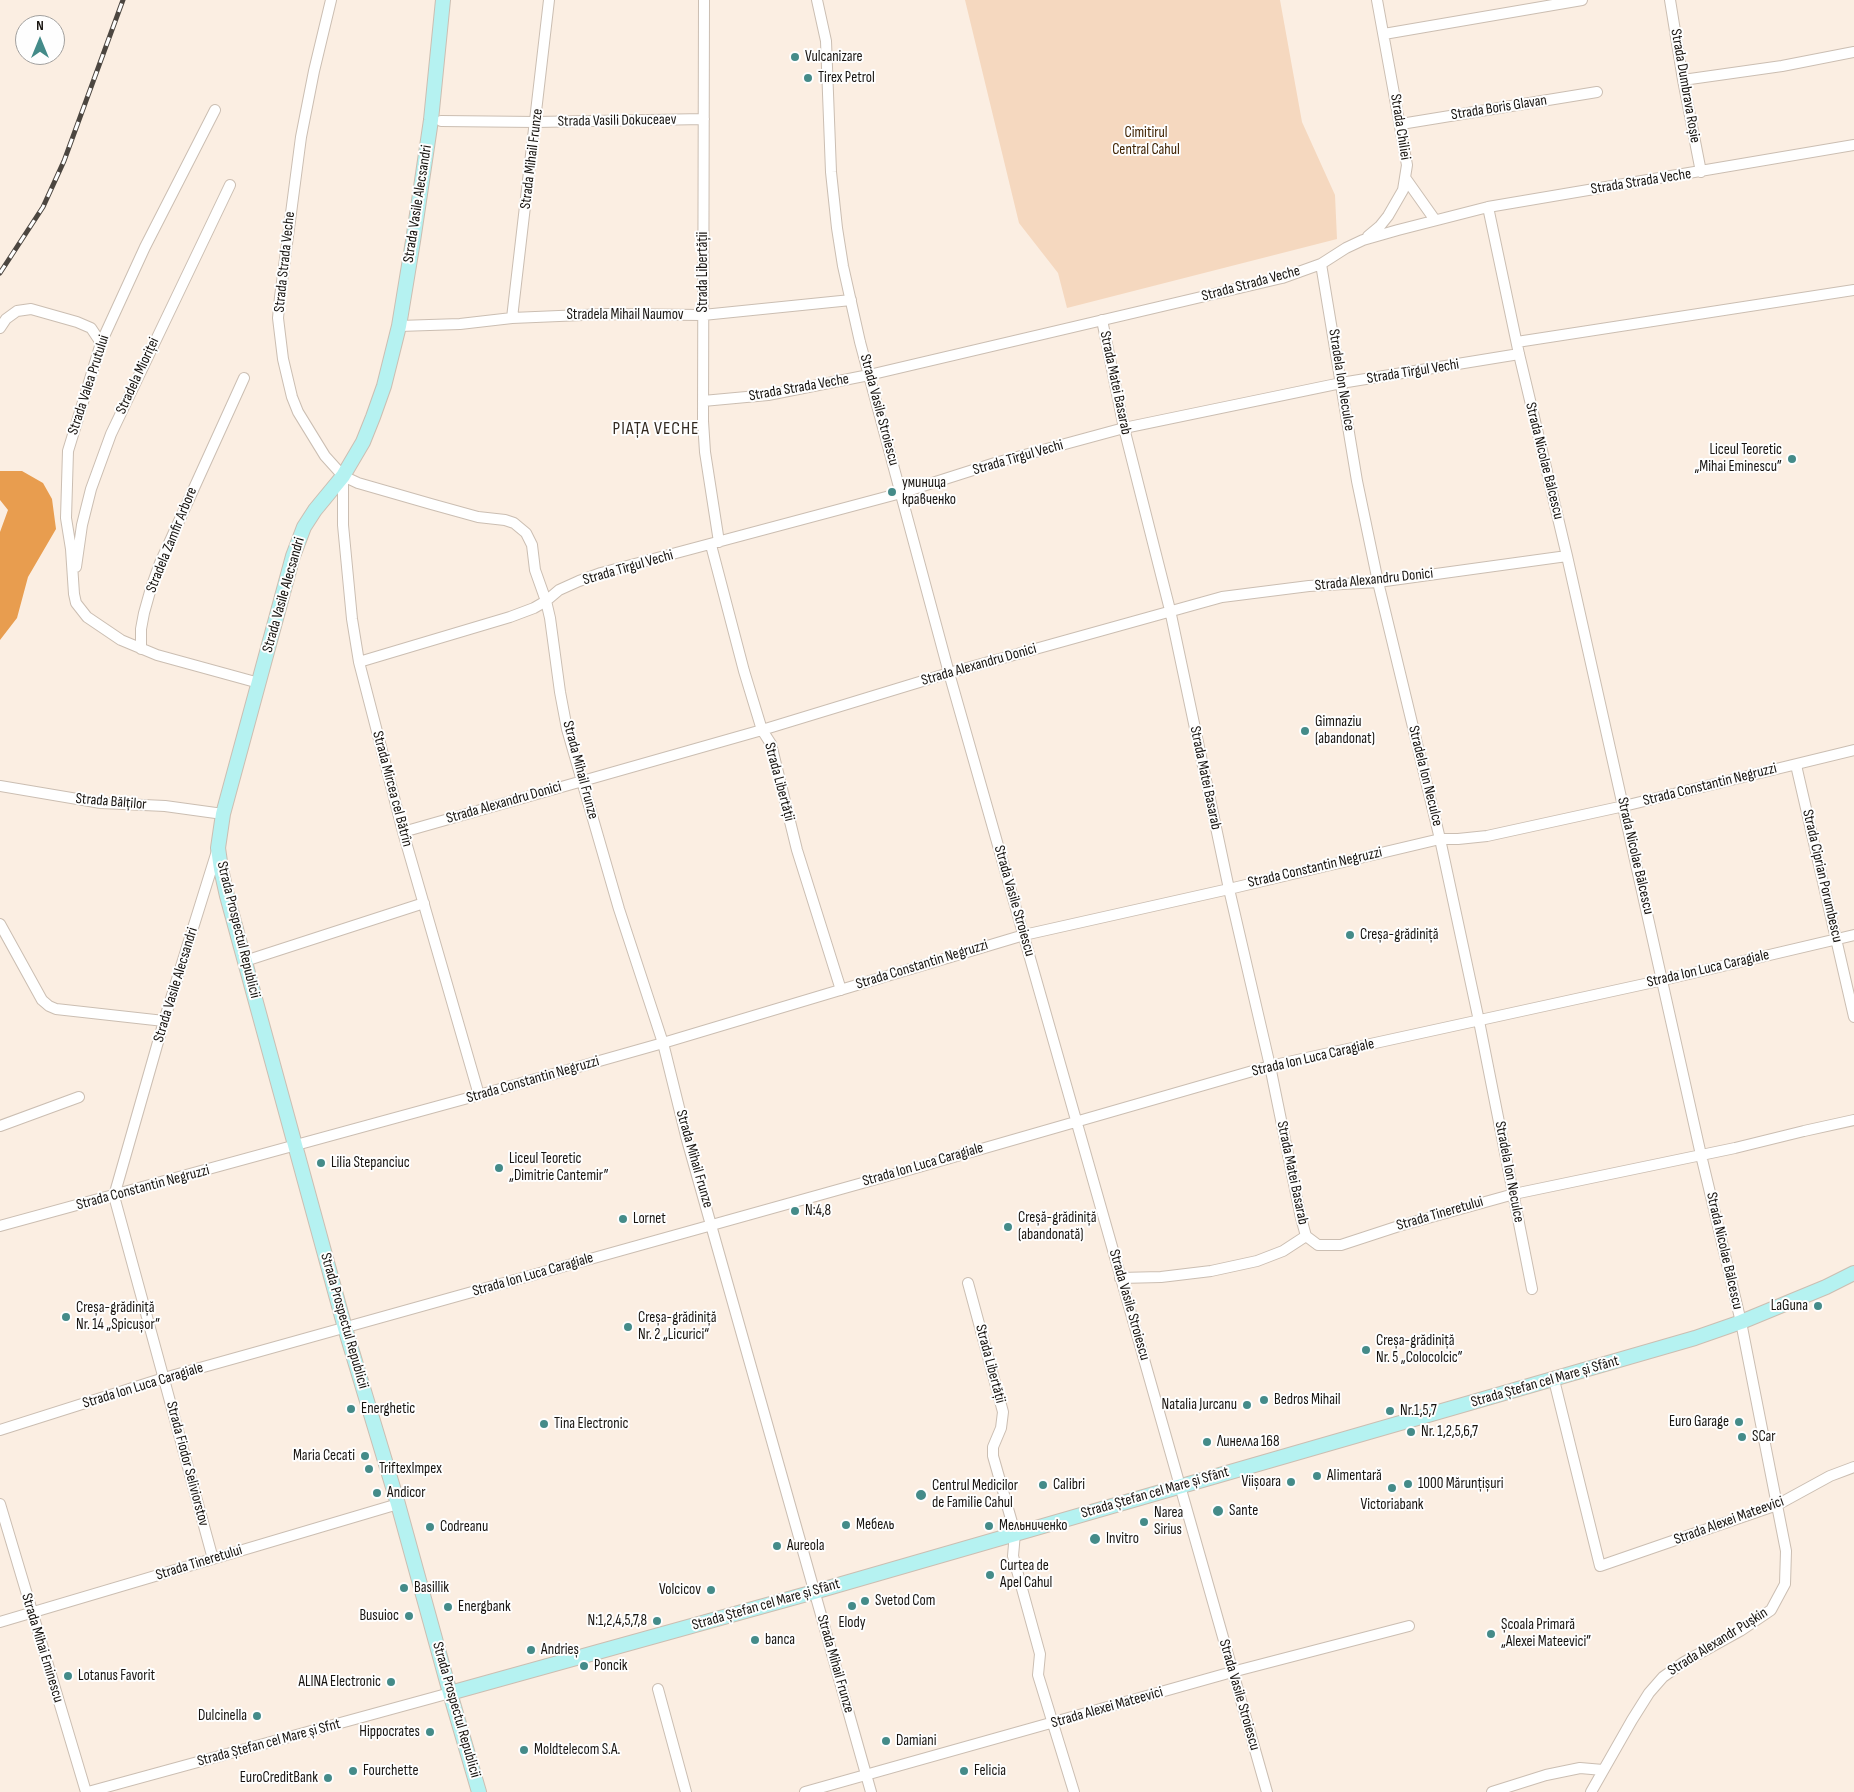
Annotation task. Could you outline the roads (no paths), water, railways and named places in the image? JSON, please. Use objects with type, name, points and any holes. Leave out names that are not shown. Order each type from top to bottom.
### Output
[{"type":"main road","name":"Strada Vasile Alecsandri","points":[[218,848],[223,814],[298,542],[304,527],[315,510],[343,476],[363,442],[374,417],[384,386],[399,326],[431,120],[443,0]]},
{"type":"main road","name":"Strada Prospectul Republicii","points":[[218,848],[224,883],[345,1328],[398,1504],[479,1792]]},
{"type":"main road","name":"Strada Ștefan cel Mare și Sfânt","points":[[450,1693],[814,1592],[1695,1338],[1741,1322],[1826,1287],[1854,1273]]},
{"type":"street","name":"Strada Strada Veche","points":[[331,0],[301,137],[281,283],[278,318],[283,359],[292,397],[298,412],[325,456],[343,476],[372,487],[478,517],[505,520],[521,527]]},
{"type":"street","name":"Strada Mihail Frunze","points":[[512,318],[549,0]]},
{"type":"street","name":"Strada Libertății","points":[[704,0],[703,401],[705,452],[715,543],[744,672],[762,730],[771,744],[797,850],[841,990]]},
{"type":"street","name":"Strada Vasile Stroiescu","points":[[817,0],[826,42],[832,172],[837,228],[851,300],[869,375],[949,673],[1267,1792]]},
{"type":"street","name":"Strada Chiliei","points":[[1363,240],[1380,226],[1388,216],[1403,190],[1406,179],[1407,157],[1377,0]]},
{"type":"street","points":[[1384,34],[1582,0]]},
{"type":"street","name":"Strada Dumbrava Roșie","points":[[1670,0],[1701,172]]},
{"type":"street","points":[[1683,80],[1782,66],[1854,52]]},
{"type":"street","name":"Strada Boris Glavan","points":[[1401,124],[1597,92]]},
{"type":"street","name":"Strada Valea Prutului","points":[[141,649],[121,640],[87,617],[76,603],[66,518],[68,450],[101,343],[145,248],[215,110]]},
{"type":"street","name":"Strada Vasili Dokuceaev","points":[[441,120],[536,122],[704,119]]},
{"type":"street","name":"Strada Strada Veche","points":[[703,401],[768,395],[869,375],[1282,278],[1321,264],[1363,240],[1488,207],[1854,146]]},
{"type":"street","points":[[1406,179],[1435,220]]},
{"type":"street","name":"Stradela Mioriței","points":[[73,575],[77,566],[82,525],[90,489],[111,434],[230,185]]},
{"type":"street","name":"Strada Nicolae Bălcescu","points":[[1488,207],[1519,354],[1624,806],[1701,1155],[1741,1322],[1777,1505]]},
{"type":"street","name":"Stradela Ion Neculce","points":[[1321,264],[1357,481],[1378,582],[1440,839],[1479,1021],[1532,1289]]},
{"type":"street","points":[[1517,342],[1854,290]]},
{"type":"street","name":"Stradela Mihail Naumov","points":[[399,326],[460,324],[512,318],[606,314],[703,315],[851,300]]},
{"type":"street","points":[[0,328],[6,319],[17,311],[31,309],[91,328],[101,343]]},
{"type":"street","name":"Strada Matei Basarab","points":[[1102,320],[1124,428],[1170,610],[1229,889],[1270,1066],[1306,1236]]},
{"type":"street","name":"Strada Tîrgul Vechi","points":[[359,662],[510,617],[534,608],[559,590],[579,581],[902,493],[995,463],[1124,428],[1341,383],[1519,354]]},
{"type":"street","name":"Stradela Zamfir Arbore","points":[[141,649],[141,629],[144,613],[160,563],[244,378]]},
{"type":"street","name":"Strada Mircea cel Bătrîn","points":[[343,476],[343,525],[352,619],[359,662],[403,832],[479,1095]]},
{"type":"street","name":"Strada Mihail Frunze","points":[[521,527],[532,544],[535,570],[546,601],[560,692],[581,780],[619,909],[663,1042],[688,1140],[871,1792]]},
{"type":"street","name":"Strada Alexandru Donici","points":[[403,832],[762,730],[949,673],[1222,597],[1309,586],[1378,582],[1567,556]]},
{"type":"street","points":[[141,649],[259,684]]},
{"type":"street","name":"Strada Constantin Negruzzi","points":[[0,1226],[479,1095],[1024,935],[1440,839],[1458,840],[1487,836],[1624,806],[1854,750]]},
{"type":"street","name":"Strada Ciprian Porumbescu","points":[[1796,765],[1854,1017]]},
{"type":"street","name":"Strada Bălților","points":[[0,786],[101,803],[165,806],[223,814]]},
{"type":"street","name":"Strada Vasile Alecsandri","points":[[114,1196],[164,1021],[218,848]]},
{"type":"street","points":[[245,961],[424,903]]},
{"type":"street","points":[[0,924],[42,1000],[49,1006],[56,1009],[164,1021]]},
{"type":"street","name":"Strada Ion Luca Caragiale","points":[[0,1430],[164,1378],[900,1172],[1270,1066],[1663,980],[1854,935]]},
{"type":"street","points":[[0,1126],[79,1097]]},
{"type":"street","name":"Strada Tineretului","points":[[1306,1236],[1318,1245],[1341,1245],[1399,1226],[1514,1194],[1701,1155],[1854,1120]]},
{"type":"street","name":"Strada Fiodor Seliviorstov","points":[[114,1196],[213,1559]]},
{"type":"street","points":[[1120,1278],[1161,1277],[1211,1271],[1257,1261],[1284,1251],[1306,1236]]},
{"type":"street","name":"Strada Libertății","points":[[968,1283],[1004,1412],[1001,1428],[993,1447],[993,1456],[1015,1533],[1013,1556],[1040,1654],[1038,1675],[1051,1723],[1074,1792]]},
{"type":"street","name":"Strada Alexei Mateevici","points":[[1554,1380],[1600,1566],[1777,1505],[1830,1476],[1854,1467]]},
{"type":"street","name":"Strada Mihai Eminescu","points":[[0,1504],[87,1792]]},
{"type":"street","name":"Strada Tineretului","points":[[0,1622],[398,1504]]},
{"type":"street","name":"Strada Alexandr Pușkin","points":[[1591,1792],[1649,1693],[1664,1677],[1684,1662],[1740,1631],[1771,1610],[1785,1584],[1787,1564],[1777,1505]]},
{"type":"street","name":"Strada Alexei Mateevici","points":[[805,1792],[1232,1672],[1409,1626]]},
{"type":"street","points":[[658,1689],[686,1792]]},
{"type":"street","name":"Strada Ștefan cel Mare și Sfnt","points":[[87,1792],[450,1693]]},
{"type":"street","points":[[1492,1792],[1546,1775],[1580,1768],[1603,1770]]},
{"type":"railway","points":[[0,273],[43,207],[64,161],[123,0]]},
{"type":"place","name":"Vulcanizare","points":[[795,57]]},
{"type":"place","name":"Tirex Petrol","points":[[808,78]]},
{"type":"place","name":"Liceul Teoretic „Mihai Eminescu”","points":[[1792,459]]},
{"type":"place","name":"уминица кравченко","points":[[892,492]]},
{"type":"place","name":"Gimnaziu (abandonat)","points":[[1305,731]]},
{"type":"place","name":"Creșa-grădiniță","points":[[1350,935]]},
{"type":"place","name":"Lilia Stepanciuc","points":[[321,1163]]},
{"type":"place","name":"Liceul Teoretic „Dimitrie Cantemir”","points":[[499,1168]]},
{"type":"place","name":"N:4,8","points":[[795,1211]]},
{"type":"place","name":"Lornet","points":[[623,1219]]},
{"type":"place","name":"Creșă-grădiniță (abandonată)","points":[[1008,1227]]},
{"type":"place","name":"LaGuna","points":[[1818,1306]]},
{"type":"place","name":"Creșa-grădiniță Nr. 14 „Spicușor”","points":[[66,1317]]},
{"type":"place","name":"Creșa-grădiniță Nr. 2 „Licurici“","points":[[628,1327]]},
{"type":"place","name":"Creșa-grădiniță Nr. 5 „Colocolcic”","points":[[1366,1350]]},
{"type":"place","name":"Bedros Mihail","points":[[1264,1400]]},
{"type":"place","name":"Natalia Jurcanu","points":[[1247,1405]]},
{"type":"place","name":"Energhetic","points":[[351,1409]]},
{"type":"place","name":"Nr.1,5,7","points":[[1390,1411]]},
{"type":"place","name":"Euro Garage","points":[[1739,1422]]},
{"type":"place","name":"Tina Electronic","points":[[544,1424]]},
{"type":"place","name":"Nr. 1,2,5,6,7","points":[[1411,1432]]},
{"type":"place","name":"SCar","points":[[1742,1437]]},
{"type":"place","name":"Линелла 168","points":[[1207,1442]]},
{"type":"place","name":"Maria Cecati","points":[[365,1456]]},
{"type":"place","name":"TriftexImpex","points":[[369,1469]]},
{"type":"place","name":"Alimentară","points":[[1317,1476]]},
{"type":"place","name":"Viișoara","points":[[1291,1482]]},
{"type":"place","name":"1000 Mărunțișuri","points":[[1408,1484]]},
{"type":"place","name":"Calibri","points":[[1043,1485]]},
{"type":"place","name":"Victoriabank","points":[[1392,1488]]},
{"type":"place","name":"Andicor","points":[[377,1493]]},
{"type":"place","name":"Centrul Medicilor de Familie Cahul","points":[[921,1495]]},
{"type":"place","name":"Sante","points":[[1218,1511]]},
{"type":"place","name":"Narea Sirius","points":[[1144,1522]]},
{"type":"place","name":"Мебель","points":[[846,1525]]},
{"type":"place","name":"Мельниченко","points":[[989,1526]]},
{"type":"place","name":"Codreanu","points":[[430,1527]]},
{"type":"place","name":"Invitro","points":[[1095,1539]]},
{"type":"place","name":"Aureola","points":[[777,1546]]},
{"type":"place","name":"Curtea de Apel Cahul","points":[[990,1575]]},
{"type":"place","name":"Basillik","points":[[404,1588]]},
{"type":"place","name":"Volcicov","points":[[711,1590]]},
{"type":"place","name":"Svetod Com","points":[[865,1601]]},
{"type":"place","name":"Elody","points":[[852,1606]]},
{"type":"place","name":"Energbank","points":[[448,1607]]},
{"type":"place","name":"Busuioc","points":[[409,1616]]},
{"type":"place","name":"N:1,2,4,5,7,8","points":[[657,1621]]},
{"type":"place","name":"Școala Primară „Alexei Mateevici”","points":[[1491,1634]]},
{"type":"place","name":"banca","points":[[755,1640]]},
{"type":"place","name":"Andrieș","points":[[531,1650]]},
{"type":"place","name":"Poncik","points":[[584,1666]]},
{"type":"place","name":"Lotanus Favorit","points":[[68,1676]]},
{"type":"place","name":"ALINA Electronic","points":[[391,1682]]},
{"type":"place","name":"Dulcinella","points":[[257,1716]]},
{"type":"place","name":"Hippocrates","points":[[430,1732]]},
{"type":"place","name":"Damiani","points":[[886,1741]]},
{"type":"place","name":"Moldtelecom S.A.","points":[[524,1750]]},
{"type":"place","name":"Fourchette","points":[[353,1771]]},
{"type":"place","name":"Felicia","points":[[964,1771]]},
{"type":"place","name":"EuroCreditBank","points":[[328,1778]]},
{"type":"district","name":"PIAȚA VECHE","points":[[656,429]]},
{"type":"park label","name":"Cimitirul Central Cahul","points":[[1146,142]]}]
